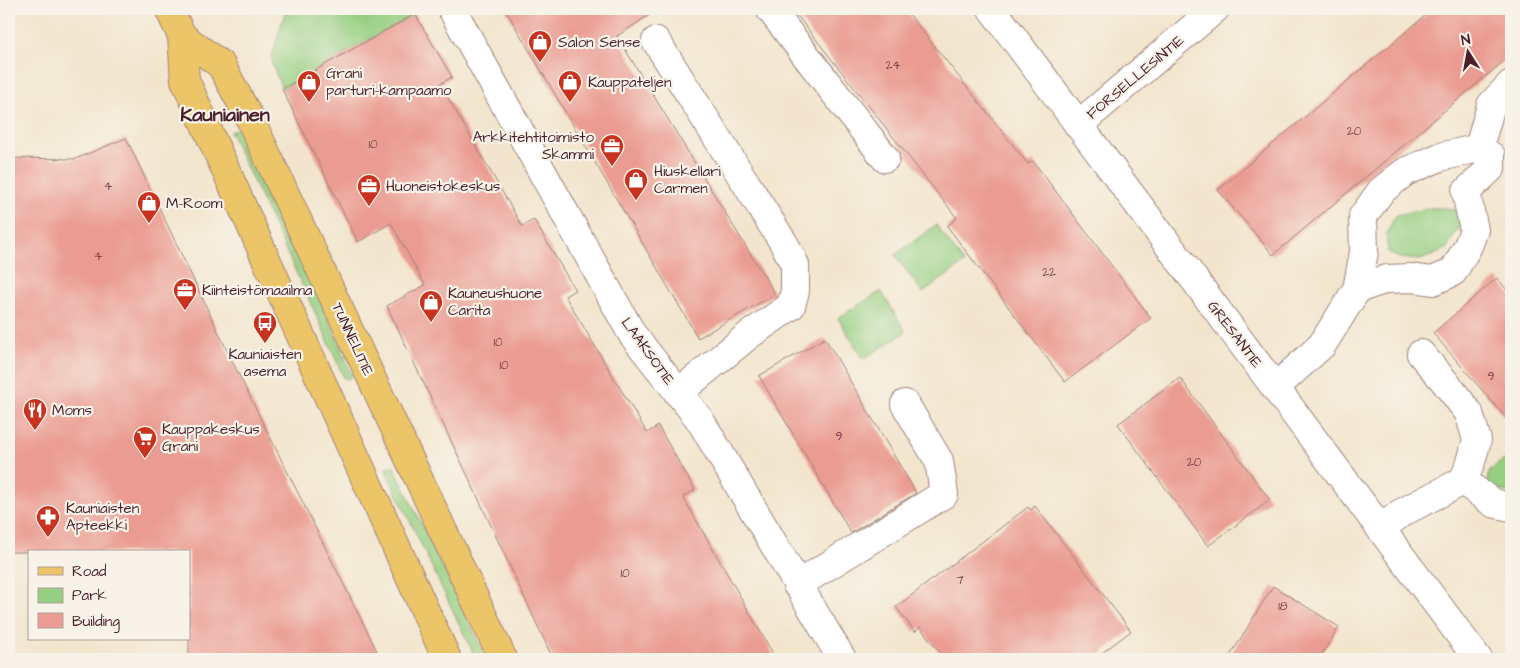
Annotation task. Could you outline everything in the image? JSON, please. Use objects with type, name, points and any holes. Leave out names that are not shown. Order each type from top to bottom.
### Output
[{"type":"main road","name":"TUNNELITIE","points":[[169,9],[182,36],[185,80],[447,659]]},
{"type":"main road","name":"TUNNELITIE","points":[[182,36],[222,65],[251,121],[503,659]]},
{"type":"street","name":"LAAKSOTIE","points":[[452,9],[632,334],[700,420],[842,659]]},
{"type":"street","points":[[770,9],[885,158]]},
{"type":"street","name":"GRESANTIE","points":[[992,9],[1478,659]]},
{"type":"street","name":"FORSELLESINTIE","points":[[1078,125],[1215,9]]},
{"type":"street","points":[[656,41],[785,245],[795,265],[795,291],[790,306],[749,335],[678,393]]},
{"type":"street","points":[[1479,148],[1491,106],[1511,84]]},
{"type":"street","points":[[1276,387],[1322,345],[1356,289],[1364,252],[1363,216],[1381,191],[1405,172],[1440,157],[1479,148],[1491,156],[1491,168],[1466,192],[1474,230],[1468,246],[1453,272],[1433,281],[1411,278],[1387,279],[1356,289]]},
{"type":"street","points":[[1381,529],[1401,513],[1463,480],[1471,462],[1477,440],[1469,413],[1421,354]]},
{"type":"street","points":[[797,585],[944,494],[939,461],[905,404]]},
{"type":"street","points":[[1463,480],[1493,503],[1511,507]]},
{"type":"green space","points":[[286,9],[412,9],[415,14],[282,89],[272,64],[272,56]]},
{"type":"green space","points":[[239,127],[320,298],[351,373],[352,376],[349,379],[344,378],[230,132]]},
{"type":"green space","points":[[1430,208],[1455,210],[1465,221],[1447,248],[1420,260],[1399,258],[1388,252],[1386,234],[1396,215]]},
{"type":"green space","points":[[936,225],[964,263],[923,293],[895,255]]},
{"type":"green space","points":[[881,291],[906,332],[863,359],[838,318]]},
{"type":"green space","points":[[1511,457],[1511,491],[1502,491],[1490,486],[1488,478],[1491,470]]},
{"type":"green space","points":[[393,465],[487,659],[476,659],[385,469]]},
{"type":"building","points":[[505,9],[659,9],[617,36],[775,294],[698,338]]},
{"type":"building","points":[[792,9],[905,9],[1028,164],[1033,161],[1151,318],[1065,382],[947,226],[957,218]]},
{"type":"building","points":[[1433,9],[1511,9],[1511,55],[1273,255],[1218,190]]},
{"type":"building","points":[[415,14],[452,77],[440,84],[522,226],[534,220],[575,290],[565,296],[647,433],[658,426],[695,490],[683,497],[776,659],[553,659],[387,306],[425,285],[391,223],[358,242],[282,89]]},
{"type":"building","name":"Kauppakeskus Grani","points":[[126,138],[235,367],[381,659],[189,659],[190,550],[28,550],[28,552],[9,552],[9,158],[75,159]]},
{"type":"building","points":[[1497,278],[1511,295],[1511,424],[1433,333]]},
{"type":"building","points":[[825,338],[916,493],[851,533],[759,376]]},
{"type":"building","points":[[1180,378],[1270,500],[1208,546],[1118,424]]},
{"type":"building","points":[[1035,506],[1131,631],[1094,659],[945,659],[920,627],[915,632],[896,607],[1028,507],[1030,510]]},
{"type":"building","points":[[1273,586],[1339,627],[1319,659],[1228,659]]},
{"type":"place","name":"Salon Sense","points":[[540,63]]},
{"type":"place","name":"Grani parturi-kampaamo","points":[[309,103]]},
{"type":"place","name":"Kauppateljen","points":[[570,103]]},
{"type":"place","name":"Arkkitehtitoimisto Skammi","points":[[612,167]]},
{"type":"place","name":"Hiuskellari Carmen","points":[[636,201]]},
{"type":"place","name":"Huoneistokeskus","points":[[369,207]]},
{"type":"place","name":"M-Room","points":[[149,224]]},
{"type":"place","name":"Kiinteistömaailma","points":[[185,311]]},
{"type":"place","name":"Kauneushuone Carita","points":[[431,323]]},
{"type":"place","name":"Kauniaisten asema","points":[[265,344]]},
{"type":"place","name":"Moms","points":[[35,431]]},
{"type":"place","name":"Kauppakeskus Grani","points":[[145,459]]},
{"type":"place","name":"Kauniaisten Apteekki","points":[[48,538]]},
{"type":"district","name":"Kauniainen","points":[[225,114]]}]
